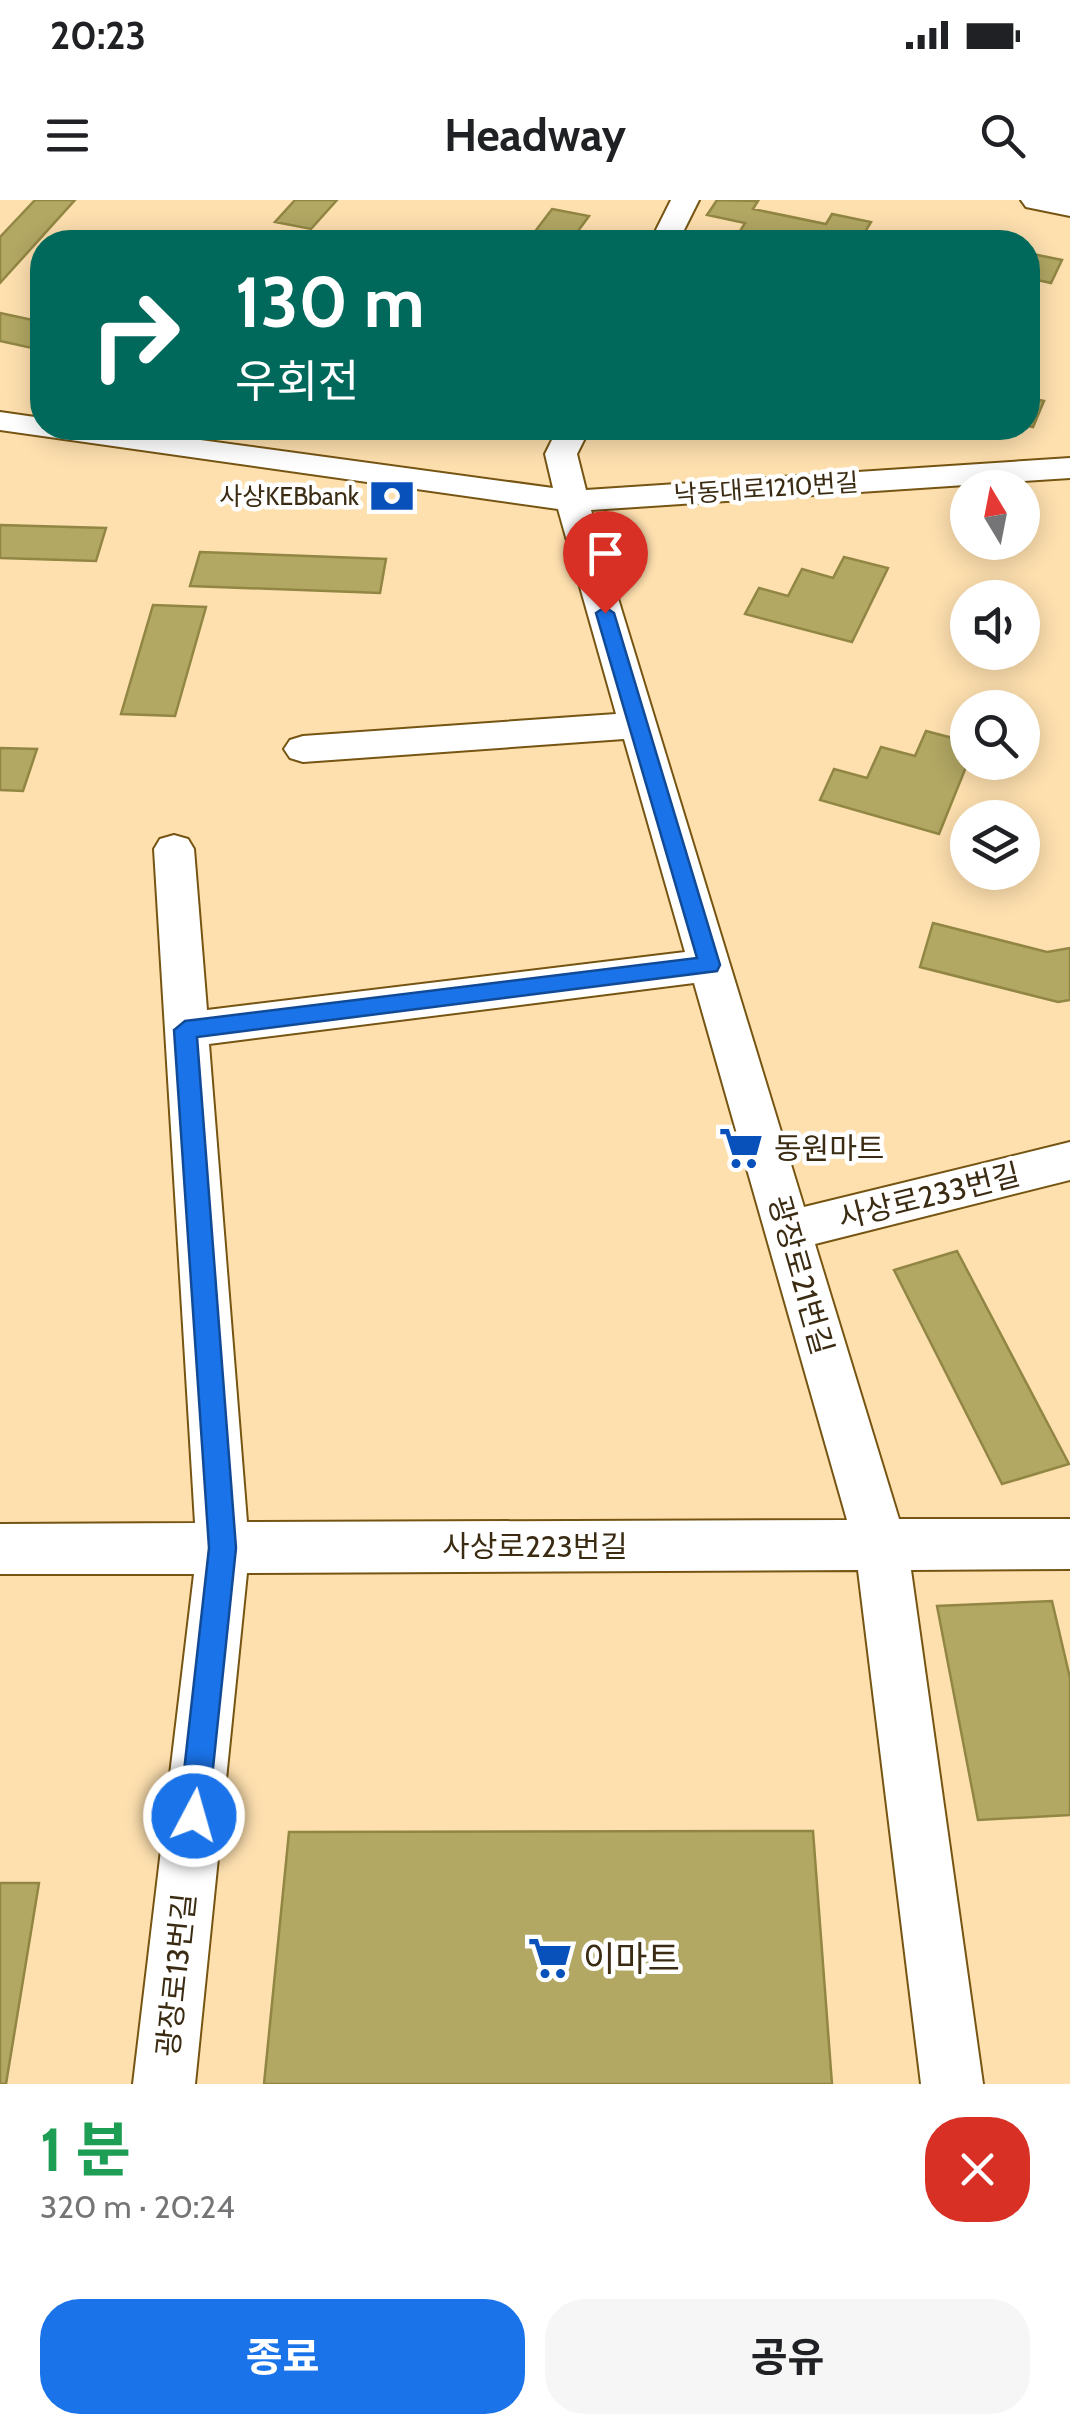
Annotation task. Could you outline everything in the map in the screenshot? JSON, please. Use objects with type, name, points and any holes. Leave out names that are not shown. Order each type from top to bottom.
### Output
[{"type":"main road","points":[[1038,200],[1070,206]]},
{"type":"street","points":[[670,230],[685,200]]},
{"type":"street","name":"낙동대로1210번길","points":[[0,421],[30,425]]},
{"type":"street","name":"낙동대로1210번길","points":[[138,440],[572,501],[1065,474]]},
{"type":"street","name":"광장로21번길","points":[[568,440],[561,454],[572,501],[880,1545],[952,2084]]},
{"type":"street","points":[[303,749],[638,725]]},
{"type":"street","name":"광장로13번길","points":[[164,2084],[223,1548],[174,849]]},
{"type":"street","points":[[185,1030],[709,965]]},
{"type":"street","name":"사상로233번길","points":[[788,1231],[1070,1161]]},
{"type":"street","name":"사상로223번길","points":[[0,1549],[1070,1544]]},
{"type":"building","points":[[35,200],[75,200],[48,230],[30,230],[30,250],[0,283],[0,237]]},
{"type":"building","points":[[295,200],[337,200],[311,229],[275,222]]},
{"type":"building","points":[[717,200],[758,201],[753,209],[826,224],[832,214],[871,222],[866,230],[741,230],[745,223],[707,215]]},
{"type":"building","points":[[552,209],[589,216],[579,230],[536,230]]},
{"type":"building","points":[[1040,255],[1062,260],[1051,283],[1040,281]]},
{"type":"building","points":[[0,313],[30,319],[30,348],[0,341]]},
{"type":"building","points":[[0,525],[106,528],[96,561],[0,558]]},
{"type":"building","points":[[200,552],[386,559],[380,593],[190,586]]},
{"type":"building","points":[[844,557],[888,568],[852,642],[745,614],[759,588],[788,596],[802,569],[833,578]]},
{"type":"building","points":[[153,605],[206,607],[175,716],[121,714]]},
{"type":"building","points":[[926,731],[950,737],[950,780],[961,780],[939,834],[820,800],[834,769],[867,778],[881,747],[915,756]]},
{"type":"building","points":[[0,748],[37,749],[23,791],[0,790]]},
{"type":"building","points":[[933,923],[1047,952],[1070,948],[1070,1000],[1058,1002],[920,967]]},
{"type":"building","points":[[957,1251],[1069,1464],[1002,1484],[894,1270]]},
{"type":"building","points":[[1052,1601],[1070,1678],[1070,1815],[978,1820],[937,1606]]},
{"type":"building","name":"이마트","points":[[813,1831],[832,2084],[264,2084],[289,1832]]},
{"type":"building","points":[[0,1883],[39,1883],[6,2084],[0,2084]]},
{"type":"place","name":"사상KEBbank","points":[[392,496]]},
{"type":"place","name":"동원마트","points":[[741,1148]]},
{"type":"place","name":"이마트","points":[[550,1958]]},
{"type":"route","points":[[194,1816],[223,1548],[185,1030],[709,965],[605,613]]}]
